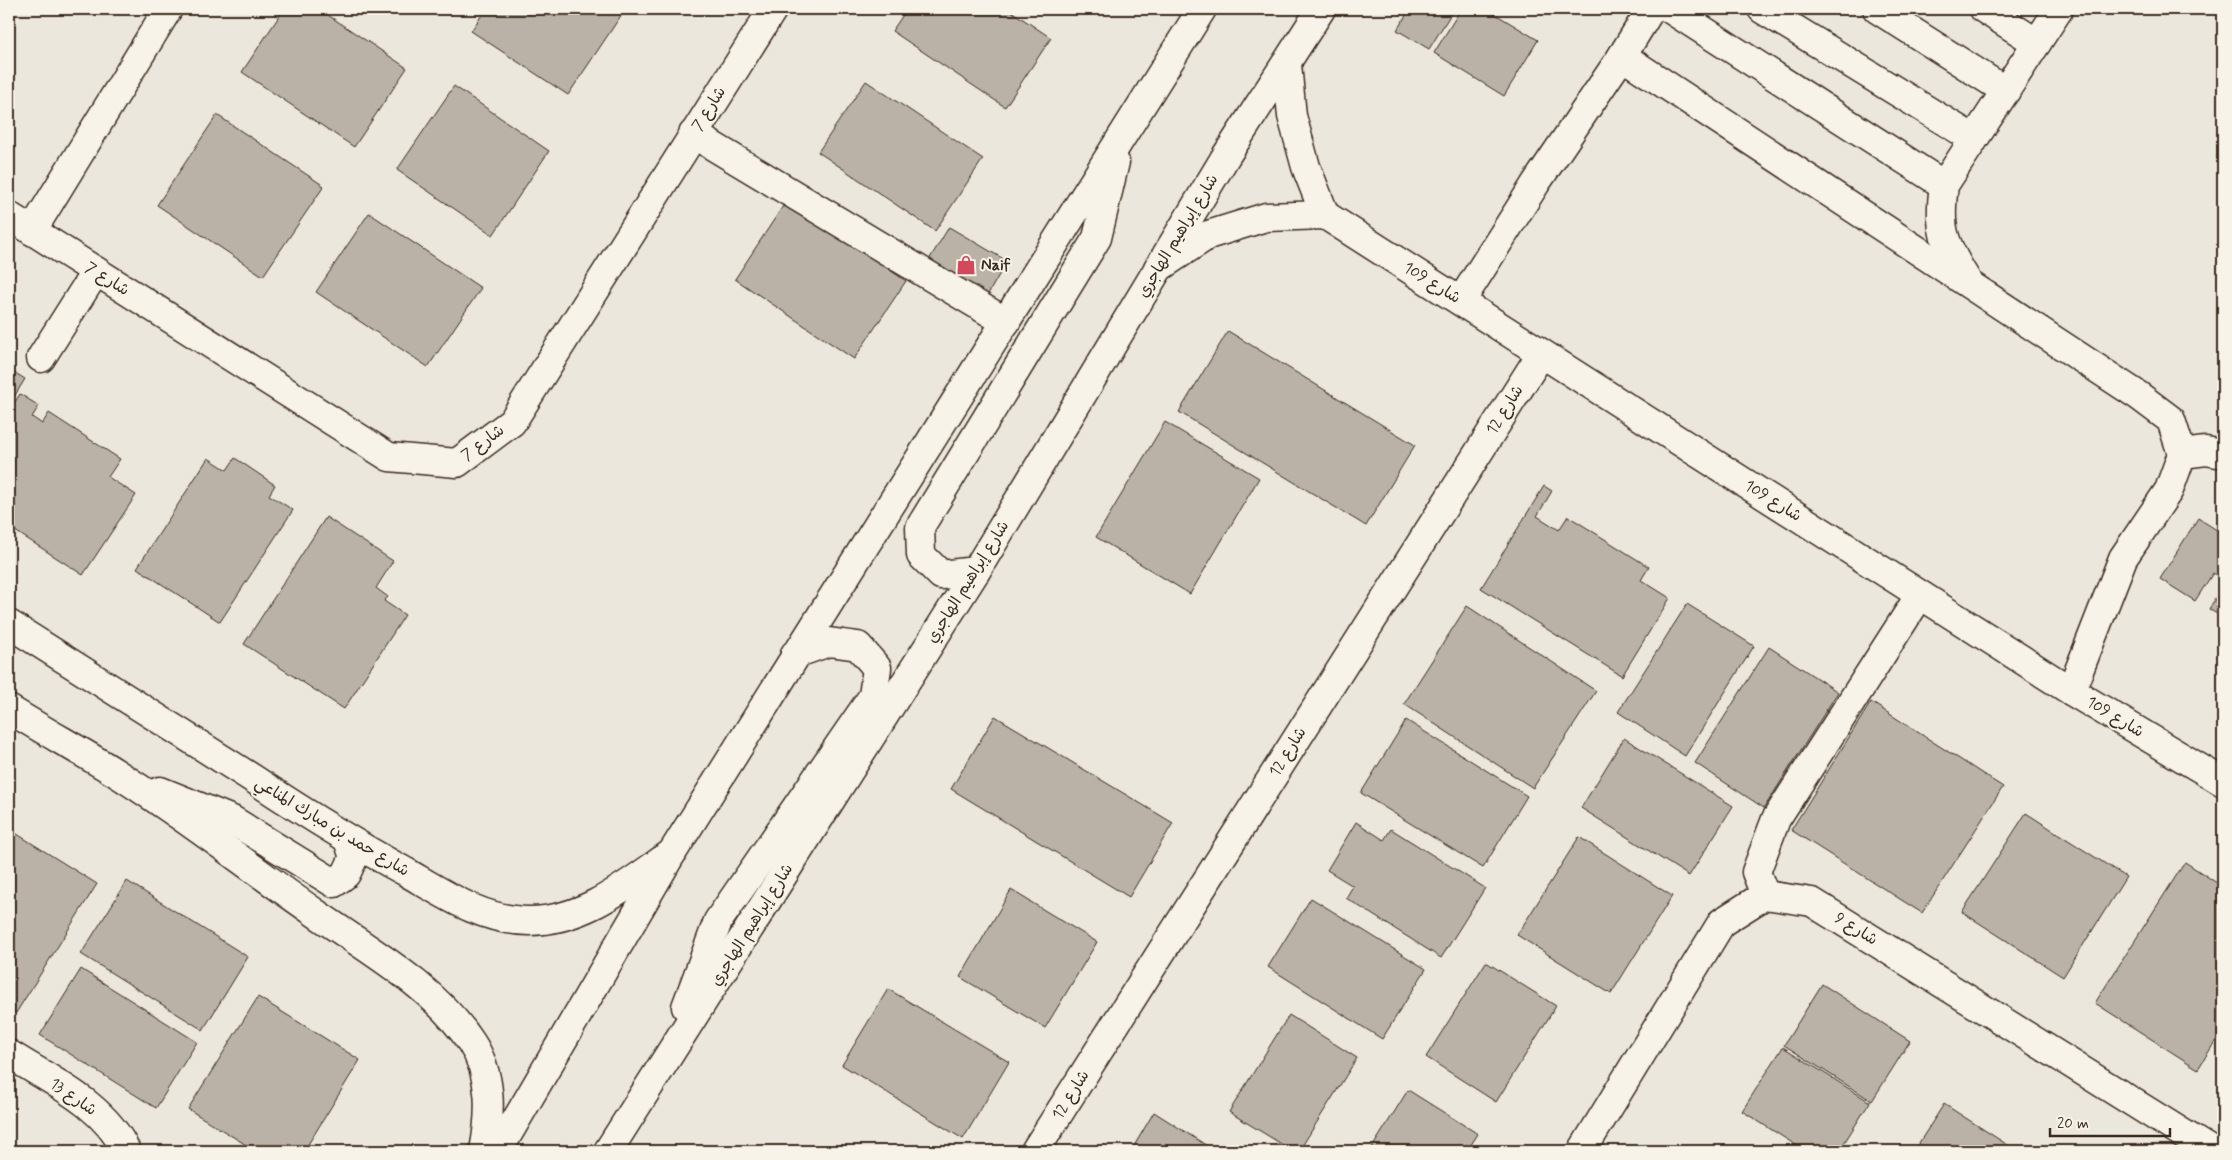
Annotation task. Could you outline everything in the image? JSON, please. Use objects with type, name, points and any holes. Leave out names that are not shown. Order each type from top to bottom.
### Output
[{"type":"street","points":[[32,231],[168,9]]},
{"type":"street","name":"شارع 7","points":[[9,216],[388,457],[457,463],[512,422],[772,9]]},
{"type":"street","points":[[498,1151],[672,853],[795,654],[1202,9]]},
{"type":"street","name":"شارع إبراهيم الهاجري","points":[[608,1151],[976,570],[1226,156],[1321,9]]},
{"type":"street","points":[[1461,301],[1651,9]]},
{"type":"street","points":[[1670,9],[1944,185]]},
{"type":"street","points":[[1762,9],[1974,139]]},
{"type":"street","points":[[1877,9],[2006,91]]},
{"type":"street","points":[[1984,9],[2037,43]]},
{"type":"street","points":[[1969,284],[1948,251],[1940,216],[1944,185],[2059,9]]},
{"type":"street","points":[[1622,56],[1969,284],[2171,420],[2182,454],[2169,490],[2124,558],[2071,691]]},
{"type":"street","points":[[1158,268],[1208,235],[1266,217],[1325,215],[1306,167],[1292,116],[1287,64]]},
{"type":"street","points":[[693,134],[1006,322]]},
{"type":"street","points":[[976,570],[941,575],[921,555],[920,527],[1097,238],[1120,141]]},
{"type":"street","name":"شارع 109","points":[[1325,215],[2071,691],[2221,775]]},
{"type":"street","points":[[41,358],[96,271]]},
{"type":"street","name":"شارع 12","points":[[1035,1151],[1541,354]]},
{"type":"street","points":[[2182,454],[2206,451],[2223,454]]},
{"type":"street","points":[[1582,1151],[1722,922],[1765,895],[1756,872],[1776,819],[1920,594]]},
{"type":"street","name":"شارع حمد بن مبارك المناعي","points":[[9,624],[348,840],[472,909],[508,919],[529,921],[553,919],[587,908],[612,894],[672,853]]},
{"type":"street","points":[[666,1060],[718,921],[872,696],[877,668],[858,646],[828,642],[795,654]]},
{"type":"street","points":[[9,709],[117,774],[398,971],[444,1008],[471,1042],[486,1076],[489,1114],[484,1151]]},
{"type":"street","points":[[117,774],[232,820],[334,883],[346,874],[354,857],[348,840]]},
{"type":"street","name":"شارع 9","points":[[1765,895],[1812,902],[2211,1151]]},
{"type":"street","name":"شارع 13","points":[[9,1054],[93,1109],[114,1130],[126,1151]]},
{"type":"building","points":[[284,9],[319,9],[407,68],[354,147],[242,72]]},
{"type":"building","points":[[486,9],[620,9],[624,11],[568,95],[471,31]]},
{"type":"building","points":[[907,9],[1008,9],[1051,38],[1005,107],[892,31]]},
{"type":"building","points":[[1410,9],[1454,9],[1429,49],[1397,30]]},
{"type":"building","points":[[1461,9],[1487,9],[1538,40],[1504,96],[1434,53]]},
{"type":"building","points":[[866,81],[983,159],[935,231],[818,152]]},
{"type":"building","points":[[454,86],[549,151],[493,235],[397,170]]},
{"type":"building","points":[[217,115],[324,186],[263,276],[157,205]]},
{"type":"building","points":[[787,200],[906,281],[854,359],[735,279]]},
{"type":"building","points":[[369,213],[481,288],[428,367],[316,292]]},
{"type":"building","name":"Naif","points":[[949,227],[1007,261],[983,303],[924,268]]},
{"type":"building","points":[[1228,331],[1415,445],[1366,526],[1179,412]]},
{"type":"building","points":[[9,369],[25,379],[9,405]]},
{"type":"building","points":[[20,394],[39,406],[32,417],[42,424],[49,413],[120,459],[108,477],[136,495],[83,575],[9,527],[9,411]]},
{"type":"building","points":[[1165,422],[1259,478],[1190,594],[1096,537]]},
{"type":"building","points":[[208,458],[227,470],[235,458],[275,485],[269,495],[293,510],[220,622],[137,568]]},
{"type":"building","points":[[1544,486],[1552,491],[1537,516],[1559,530],[1568,516],[1649,567],[1641,580],[1670,598],[1622,676],[1481,588]]},
{"type":"building","points":[[326,517],[393,561],[376,588],[388,597],[384,601],[405,615],[344,709],[244,644]]},
{"type":"building","points":[[2198,518],[2223,534],[2223,579],[2213,573],[2195,601],[2160,579]]},
{"type":"building","points":[[2223,586],[2223,618],[2209,609]]},
{"type":"building","points":[[1687,604],[1754,646],[1685,756],[1618,712]]},
{"type":"building","points":[[1467,606],[1596,691],[1533,788],[1404,704]]},
{"type":"building","points":[[1769,647],[1838,692],[1764,808],[1695,763]]},
{"type":"building","points":[[1871,702],[2003,787],[1922,913],[1791,830]]},
{"type":"building","points":[[995,716],[1173,823],[1129,897],[951,789]]},
{"type":"building","points":[[1406,720],[1527,796],[1483,868],[1361,793]]},
{"type":"building","points":[[1624,738],[1733,806],[1689,876],[1581,808]]},
{"type":"building","points":[[2026,813],[2126,877],[2063,977],[1962,912]]},
{"type":"building","points":[[1356,822],[1384,840],[1391,829],[1485,888],[1441,958],[1346,898],[1353,886],[1327,870]]},
{"type":"building","points":[[9,829],[97,884],[16,1013],[9,1009]]},
{"type":"building","points":[[1579,837],[1672,896],[1611,994],[1517,935]]},
{"type":"building","points":[[2185,862],[2223,887],[2223,1029],[2198,1069],[2095,1003]]},
{"type":"building","points":[[127,881],[248,957],[203,1030],[81,954]]},
{"type":"building","points":[[1011,890],[1097,942],[1045,1028],[960,977]]},
{"type":"building","points":[[1311,898],[1426,969],[1382,1039],[1268,967]]},
{"type":"building","points":[[1486,962],[1556,1006],[1496,1102],[1426,1057]]},
{"type":"building","points":[[81,969],[197,1042],[156,1108],[40,1035]]},
{"type":"building","points":[[1822,984],[1910,1041],[1872,1101],[1784,1045]]},
{"type":"building","points":[[888,989],[1009,1062],[963,1139],[842,1065]]},
{"type":"building","points":[[258,997],[360,1060],[304,1151],[256,1151],[188,1109]]},
{"type":"building","points":[[1289,1015],[1357,1058],[1299,1151],[1293,1151],[1229,1112]]},
{"type":"building","points":[[1783,1047],[1870,1102],[1839,1151],[1805,1151],[1742,1111]]},
{"type":"building","points":[[1408,1090],[1478,1134],[1467,1151],[1370,1151]]},
{"type":"building","points":[[1944,1104],[2017,1151],[1918,1151],[1915,1149]]},
{"type":"building","points":[[1154,1112],[1212,1149],[1210,1151],[1131,1151]]},
{"type":"place","name":"Naif","points":[[966,265]]}]
